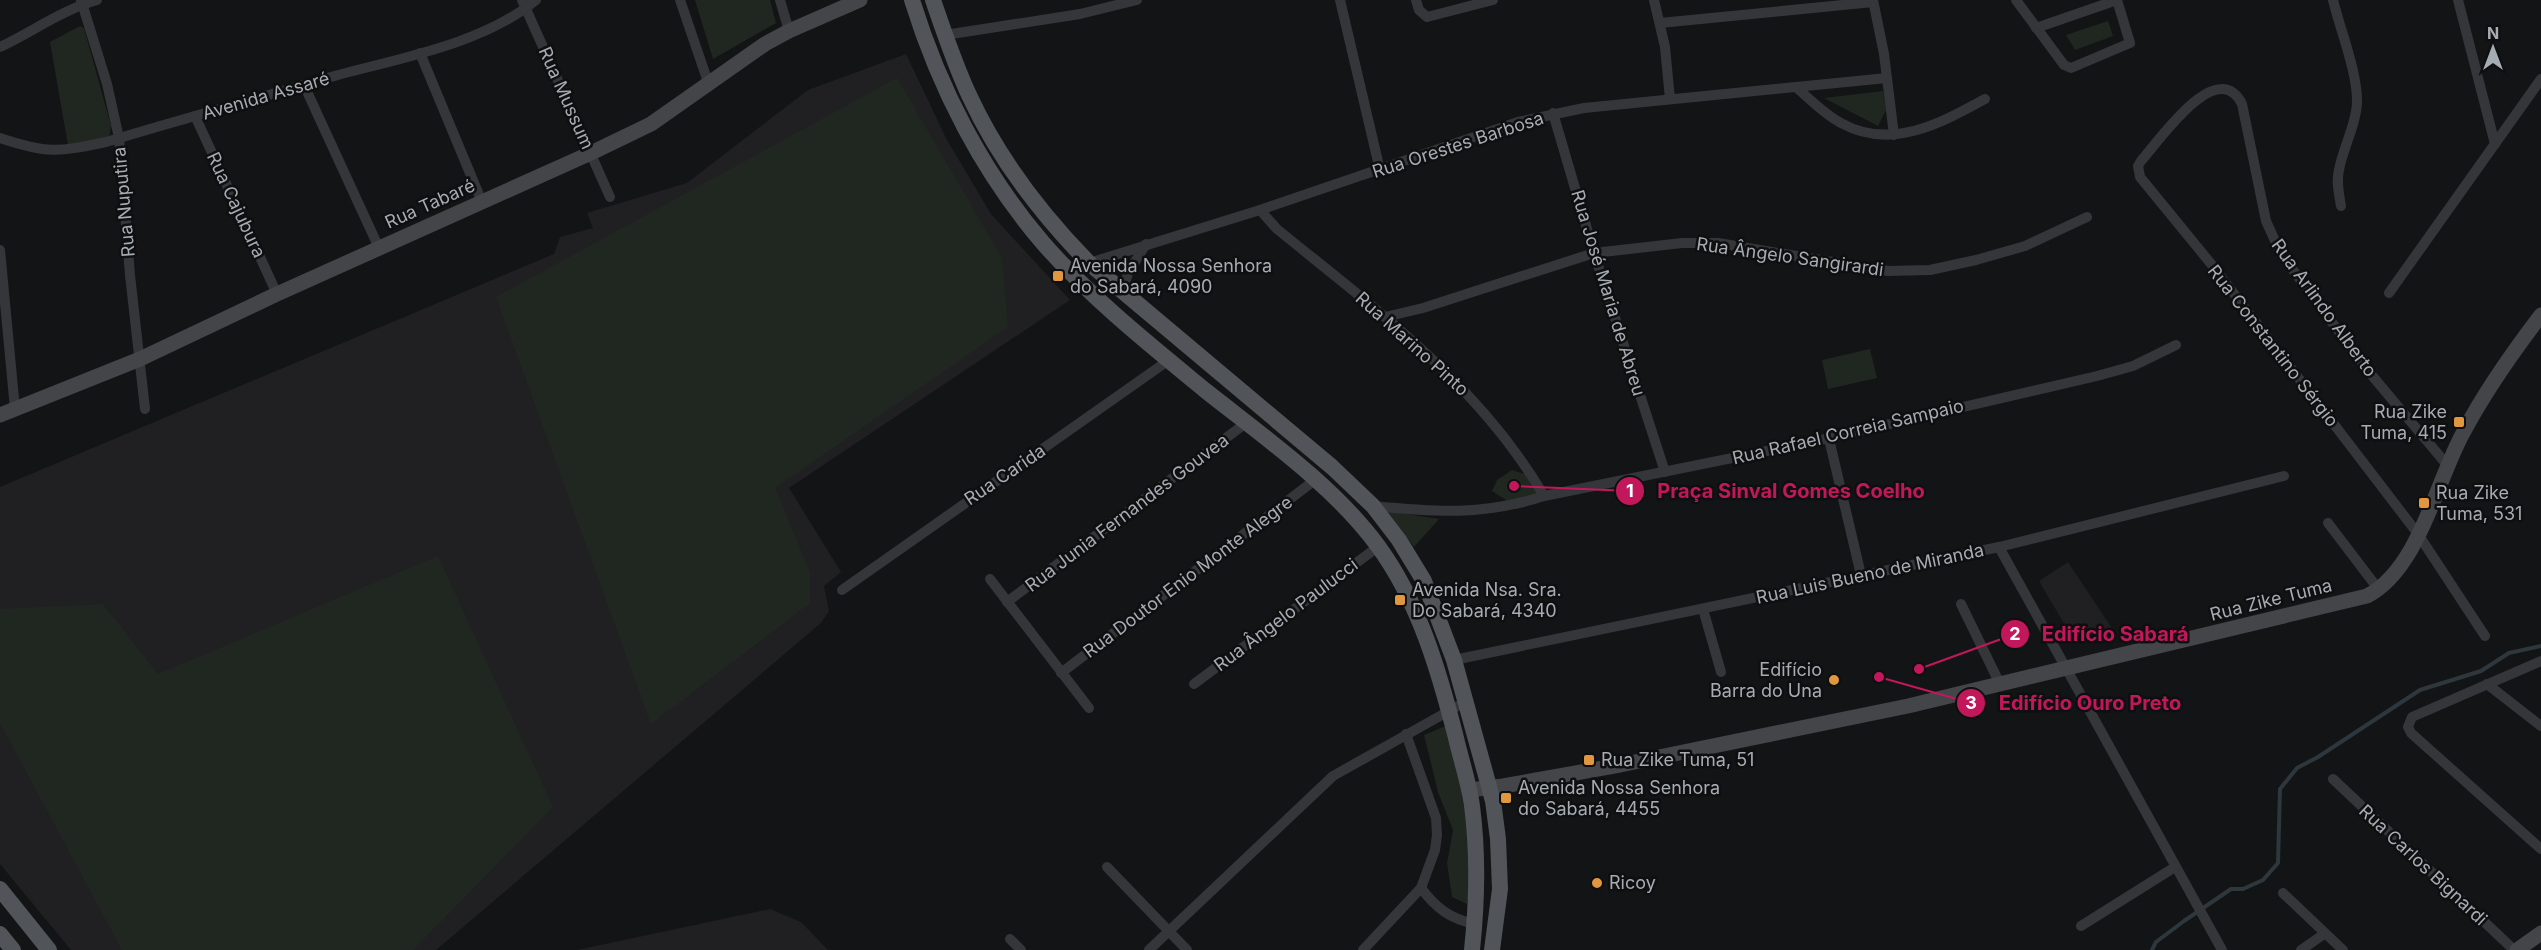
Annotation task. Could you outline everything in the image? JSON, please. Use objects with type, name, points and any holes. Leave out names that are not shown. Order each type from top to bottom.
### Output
[{"type":"main road","points":[[912,0],[926,47],[952,103],[982,156],[1014,205],[1044,243],[1088,288],[1168,360],[1315,480],[1360,523],[1378,546],[1401,583],[1418,616],[1449,710],[1469,790],[1475,843],[1475,924],[1472,950]]},
{"type":"main road","points":[[933,0],[969,96],[999,149],[1034,202],[1060,234],[1089,263],[1332,467],[1373,506],[1399,540],[1424,581],[1454,660],[1489,788],[1498,839],[1500,889],[1492,950]]},
{"type":"main road","points":[[0,889],[49,950]]},
{"type":"main road","points":[[0,904],[25,921]]},
{"type":"main road","points":[[0,934],[13,950]]},
{"type":"street","points":[[0,47],[82,2],[97,0]]},
{"type":"street","name":"Avenida Assaré","points":[[0,138],[33,150],[54,151],[119,138],[420,53],[489,30],[506,22],[524,4],[536,0]]},
{"type":"street","points":[[680,0],[708,82]]},
{"type":"street","points":[[780,0],[789,31]]},
{"type":"street","name":"Rua Tabaré","points":[[0,416],[140,359],[277,294],[651,124],[746,56],[789,31],[860,0]]},
{"type":"street","points":[[1340,0],[1380,170]]},
{"type":"street","points":[[1416,0],[1419,10],[1427,16],[1493,0]]},
{"type":"street","points":[[1654,0],[1660,23],[1670,99]]},
{"type":"street","points":[[2016,0],[2036,28],[2064,65],[2071,68],[2130,43],[2117,0],[2036,28]]},
{"type":"street","points":[[2333,0],[2356,87],[2357,103],[2355,118],[2339,169],[2341,206]]},
{"type":"street","points":[[2457,0],[2495,144]]},
{"type":"street","points":[[945,35],[1080,14],[1131,1]]},
{"type":"street","points":[[1660,23],[1873,1],[1887,78],[1894,135]]},
{"type":"street","name":"Rua Nuputira","points":[[82,2],[110,93],[119,138],[130,275],[145,409]]},
{"type":"street","name":"Rua Mussum","points":[[524,4],[610,197]]},
{"type":"street","points":[[420,53],[482,202]]},
{"type":"street","name":"Rua Orestes Barbosa","points":[[1089,263],[1260,210],[1518,122],[1553,113],[1887,78]]},
{"type":"street","points":[[2389,293],[2541,79]]},
{"type":"street","points":[[304,85],[379,248]]},
{"type":"street","points":[[1797,88],[1825,113],[1842,124],[1863,131],[1894,135],[1918,131],[1941,123],[1985,99]]},
{"type":"street","name":"Rua Arlindo Alberto","points":[[2140,177],[2138,166],[2141,161],[2185,111],[2206,92],[2215,88],[2224,88],[2239,97],[2266,221],[2281,254],[2369,372],[2448,466]]},
{"type":"street","name":"Rua José Maria de Abreu","points":[[1553,113],[1594,253],[1665,472]]},
{"type":"street","name":"Rua Cajubura","points":[[195,117],[277,294]]},
{"type":"street","name":"Rua Constantino Sérgio","points":[[2140,177],[2212,265],[2418,534],[2485,636]]},
{"type":"street","name":"Rua Marino Pinto","points":[[1260,210],[1276,229],[1439,364],[1481,407],[1532,475],[1544,496]]},
{"type":"street","name":"Rua Ângelo Sangirardi","points":[[1385,317],[1423,308],[1594,253],[1682,243],[1718,243],[1867,269],[1930,270],[2025,246],[2087,217]]},
{"type":"street","points":[[1123,290],[1128,273],[1146,244]]},
{"type":"street","points":[[0,250],[15,409]]},
{"type":"street","name":"Rua Zike Tuma","points":[[1469,790],[1640,761],[1908,706],[2353,600],[2379,590],[2392,578],[2418,534],[2462,435],[2495,377],[2541,315]]},
{"type":"street","name":"Rua Rafael Correia Sampaio","points":[[1373,506],[1472,512],[1518,503],[1829,439],[2097,376],[2133,366],[2176,345]]},
{"type":"street","name":"Rua Carida","points":[[842,590],[1168,360]]},
{"type":"street","name":"Rua Junia Fernandes Gouvea","points":[[1007,602],[1246,423]]},
{"type":"street","points":[[1829,439],[1861,575]]},
{"type":"street","name":"Rua Luis Bueno de Miranda","points":[[1454,660],[1999,547],[2284,476]]},
{"type":"street","name":"Rua Doutor Enio Monte Alegre","points":[[1061,673],[1315,480]]},
{"type":"street","points":[[2328,523],[2379,590]]},
{"type":"street","name":"Rua Ângelo Paulucci","points":[[1194,684],[1378,546]]},
{"type":"street","points":[[1999,547],[2222,950]]},
{"type":"street","points":[[990,579],[1089,708]]},
{"type":"street","points":[[1961,604],[2000,684]]},
{"type":"street","points":[[1703,609],[1721,672]]},
{"type":"street","points":[[2541,661],[2412,717],[2408,727],[2411,733],[2541,849]]},
{"type":"street","points":[[2487,684],[2541,726]]},
{"type":"street","points":[[1149,950],[1333,776],[1465,702]]},
{"type":"street","points":[[1363,950],[1421,888],[1435,850],[1436,818],[1406,734]]},
{"type":"street","name":"Rua Carlos Bignardi","points":[[2332,779],[2515,950]]},
{"type":"street","points":[[1107,867],[1168,933],[1187,950]]},
{"type":"street","points":[[2081,926],[2175,867]]},
{"type":"street","points":[[1421,888],[1439,910],[1460,921],[1475,924]]},
{"type":"street","points":[[2283,893],[2343,950]]},
{"type":"street","points":[[2515,950],[2541,933]]},
{"type":"street","points":[[2301,950],[2324,934]]},
{"type":"street","points":[[1010,939],[1021,950]]},
{"type":"shaded area","points":[[695,0],[770,0],[776,23],[713,59]]},
{"type":"shaded area","points":[[2108,21],[2113,36],[2075,50],[2066,35]]},
{"type":"shaded area","points":[[80,26],[84,28],[111,126],[109,137],[68,145],[50,42]]},
{"type":"shaded area","points":[[906,54],[947,140],[991,214],[1070,300],[789,488],[841,572],[824,586],[829,611],[821,623],[436,950],[71,950],[0,864],[0,487],[554,254],[560,237],[593,228],[587,213],[687,183],[808,90]]},
{"type":"shaded area","points":[[897,78],[1002,258],[1008,327],[775,488],[810,572],[810,603],[651,724],[496,297]]},
{"type":"shaded area","points":[[1883,91],[1886,110],[1878,126],[1824,98]]},
{"type":"shaded area","points":[[1870,349],[1877,378],[1828,389],[1822,360]]},
{"type":"shaded area","points":[[1512,470],[1528,475],[1538,495],[1509,502],[1492,491],[1497,480]]},
{"type":"shaded area","points":[[1387,511],[1439,519],[1414,547]]},
{"type":"shaded area","points":[[438,556],[553,807],[413,950],[122,950],[0,723],[0,609],[103,604],[158,674]]},
{"type":"shaded area","points":[[2068,562],[2117,636],[2075,642],[2039,581]]},
{"type":"shaded area","points":[[1448,725],[1473,863],[1467,904],[1452,897],[1447,863],[1453,830],[1438,792],[1424,735]]},
{"type":"shaded area","points":[[770,909],[801,922],[828,950],[577,950]]},
{"type":"waterway","points":[[2152,950],[2156,942],[2184,921],[2231,889],[2243,889],[2263,880],[2278,863],[2280,789],[2297,768],[2318,757],[2420,690],[2481,671],[2509,653],[2541,646]]},
{"type":"place","name":"Avenida Nossa Senhora do Sabará, 4090","points":[[1058,276]]},
{"type":"place","name":"Rua Zike Tuma, 415","points":[[2459,422]]},
{"type":"place","name":"Praça Sinval Gomes Coelho","points":[[1514,486]]},
{"type":"place","name":"Rua Zike Tuma, 531","points":[[2424,503]]},
{"type":"place","name":"Avenida Nsa. Sra. Do Sabará, 4340","points":[[1400,600]]},
{"type":"place","name":"Edifício Sabará","points":[[1919,669]]},
{"type":"place","name":"Edifício Ouro Preto","points":[[1879,677]]},
{"type":"place","name":"Edifício Barra do Una","points":[[1834,680]]},
{"type":"place","name":"Rua Zike Tuma, 51","points":[[1589,760]]},
{"type":"place","name":"Avenida Nossa Senhora do Sabará, 4455","points":[[1506,798]]},
{"type":"place","name":"Ricoy","points":[[1597,883]]}]
